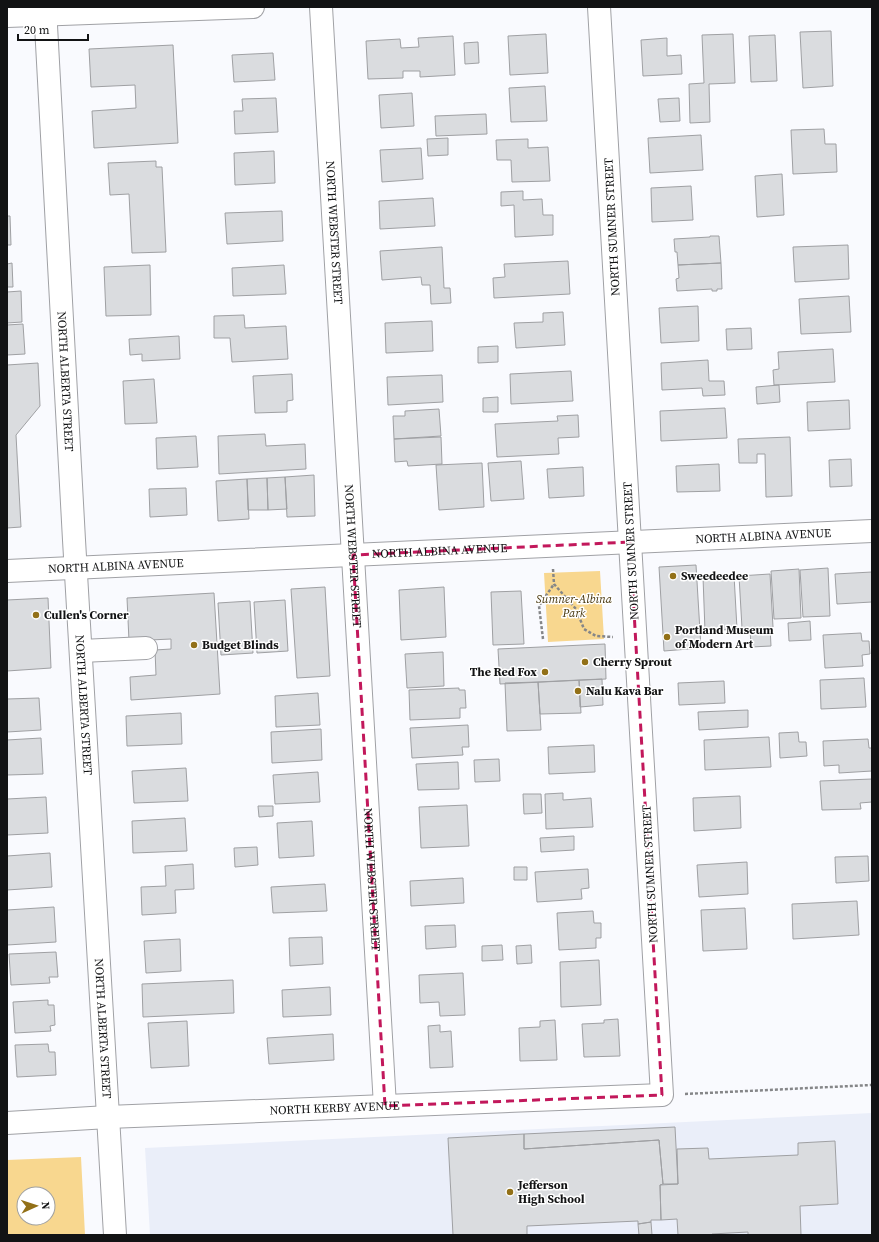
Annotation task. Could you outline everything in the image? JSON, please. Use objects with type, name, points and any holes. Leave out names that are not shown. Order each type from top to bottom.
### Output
[{"type":"street","points":[[7,16],[45,11],[253,7]]},
{"type":"street","name":"NORTH WEBSTER STREET","points":[[322,7],[385,1106]]},
{"type":"street","name":"NORTH SUMNER STREET","points":[[599,7],[662,1094]]},
{"type":"street","name":"NORTH ALBERTA STREET","points":[[45,11],[80,651],[115,1235]]},
{"type":"street","name":"NORTH ALBINA AVENUE","points":[[7,571],[872,531]]},
{"type":"street","points":[[80,651],[146,648]]},
{"type":"street","name":"NORTH KERBY AVENUE","points":[[7,1123],[108,1117],[662,1094]]},
{"type":"path","points":[[543,640],[539,606],[554,584],[552,546]]},
{"type":"path","points":[[554,584],[576,609],[584,629],[596,636],[636,638]]},
{"type":"path","points":[[662,1094],[872,1085]]},
{"type":"highlighted area","points":[[630,542],[662,1095],[385,1106],[353,555]]},
{"type":"shaded area","name":"Jefferson High School","points":[[872,1113],[872,1235],[150,1235],[145,1148]]},
{"type":"green space","name":"Sumner-Albina Park","points":[[600,571],[604,639],[548,642],[544,573]]},
{"type":"green space","points":[[81,1157],[85,1235],[7,1235],[7,1160]]},
{"type":"building","points":[[831,31],[833,86],[803,88],[800,32]]},
{"type":"building","points":[[546,34],[548,73],[510,75],[508,36]]},
{"type":"building","points":[[733,34],[735,83],[709,84],[710,122],[690,123],[689,84],[704,83],[702,35]]},
{"type":"building","points":[[775,35],[777,81],[751,82],[749,36]]},
{"type":"building","points":[[453,36],[455,75],[420,77],[420,71],[403,71],[403,78],[368,79],[366,41],[400,39],[401,48],[419,47],[418,38]]},
{"type":"building","points":[[667,38],[667,56],[681,55],[682,74],[643,76],[641,40]]},
{"type":"building","points":[[478,42],[479,63],[465,64],[464,43]]},
{"type":"building","points":[[173,45],[178,143],[94,148],[92,111],[136,108],[135,85],[91,87],[89,49]]},
{"type":"building","points":[[273,53],[275,80],[234,82],[232,55]]},
{"type":"building","points":[[545,86],[547,121],[511,122],[509,88]]},
{"type":"building","points":[[412,93],[414,126],[381,128],[379,95]]},
{"type":"building","points":[[276,98],[278,132],[235,134],[234,111],[243,111],[242,99]]},
{"type":"building","points":[[679,98],[680,121],[660,122],[658,99]]},
{"type":"building","points":[[486,114],[487,134],[436,136],[435,116]]},
{"type":"building","points":[[824,129],[825,144],[836,144],[837,172],[793,174],[791,130]]},
{"type":"building","points":[[701,135],[703,170],[650,173],[648,138]]},
{"type":"building","points":[[448,138],[448,155],[428,156],[427,139]]},
{"type":"building","points":[[528,139],[528,148],[548,147],[550,181],[512,182],[511,160],[497,160],[496,140]]},
{"type":"building","points":[[421,148],[423,179],[382,182],[380,150]]},
{"type":"building","points":[[274,151],[275,183],[235,185],[234,153]]},
{"type":"building","points":[[156,161],[156,167],[162,167],[166,252],[132,253],[129,194],[110,195],[108,163]]},
{"type":"building","points":[[782,174],[784,215],[757,217],[755,176]]},
{"type":"building","points":[[691,186],[693,220],[652,222],[651,188]]},
{"type":"building","points":[[523,191],[523,200],[542,199],[543,215],[553,215],[553,235],[515,237],[514,205],[501,206],[501,192]]},
{"type":"building","points":[[433,198],[435,226],[380,229],[379,201]]},
{"type":"building","points":[[282,211],[283,241],[227,244],[225,213]]},
{"type":"building","points":[[7,216],[10,216],[11,245],[7,245]]},
{"type":"building","points":[[719,236],[721,263],[678,265],[674,239]]},
{"type":"building","points":[[848,245],[849,279],[795,282],[793,247]]},
{"type":"building","points":[[442,247],[444,288],[450,288],[451,303],[431,304],[430,285],[422,285],[421,277],[382,280],[380,251]]},
{"type":"building","points":[[568,261],[570,294],[494,298],[493,278],[505,277],[504,264]]},
{"type":"building","points":[[12,263],[13,287],[7,287],[7,264]]},
{"type":"building","points":[[721,263],[722,289],[717,289],[717,291],[712,291],[712,289],[677,291],[676,279],[679,278],[678,265]]},
{"type":"building","points":[[150,265],[151,315],[106,316],[104,267]]},
{"type":"building","points":[[284,265],[286,294],[233,296],[232,268]]},
{"type":"building","points":[[21,291],[22,322],[7,323],[7,292]]},
{"type":"building","points":[[849,296],[851,332],[801,334],[799,299]]},
{"type":"building","points":[[698,306],[699,341],[661,343],[659,308]]},
{"type":"building","points":[[563,312],[565,345],[516,348],[514,323],[543,322],[543,313]]},
{"type":"building","points":[[244,315],[245,328],[286,326],[288,359],[232,362],[230,338],[214,338],[214,316]]},
{"type":"building","points":[[432,321],[433,351],[386,353],[385,323]]},
{"type":"building","points":[[23,324],[25,354],[7,355],[7,325]]},
{"type":"building","points":[[751,328],[752,349],[727,350],[726,329]]},
{"type":"building","points":[[179,336],[180,359],[142,361],[142,354],[130,355],[129,339]]},
{"type":"building","points":[[498,346],[498,362],[478,363],[478,347]]},
{"type":"building","points":[[833,349],[835,382],[774,385],[773,370],[779,369],[778,352]]},
{"type":"building","points":[[708,360],[709,381],[724,381],[725,395],[703,396],[702,388],[662,390],[661,363]]},
{"type":"building","points":[[38,363],[40,406],[16,435],[21,527],[7,528],[7,365]]},
{"type":"building","points":[[571,371],[573,401],[511,404],[510,374]]},
{"type":"building","points":[[292,374],[293,400],[287,401],[287,412],[255,413],[253,376]]},
{"type":"building","points":[[442,375],[443,402],[388,405],[387,377]]},
{"type":"building","points":[[154,379],[157,423],[125,424],[123,381]]},
{"type":"building","points":[[779,385],[780,402],[757,404],[756,387]]},
{"type":"building","points":[[498,397],[498,412],[483,412],[483,398]]},
{"type":"building","points":[[849,400],[850,429],[808,431],[807,402]]},
{"type":"building","points":[[725,408],[727,438],[661,441],[660,411]]},
{"type":"building","points":[[439,409],[441,436],[394,439],[393,416],[405,416],[405,411]]},
{"type":"building","points":[[578,415],[579,437],[558,438],[559,454],[497,457],[495,424],[558,421],[557,416]]},
{"type":"building","points":[[265,434],[266,446],[305,444],[306,469],[219,474],[218,436]]},
{"type":"building","points":[[196,436],[198,467],[157,469],[156,438]]},
{"type":"building","points":[[441,437],[442,464],[408,466],[407,461],[395,462],[394,439]]},
{"type":"building","points":[[790,437],[792,496],[766,497],[765,454],[757,454],[757,463],[739,463],[738,439]]},
{"type":"building","points":[[851,459],[852,486],[830,487],[829,460]]},
{"type":"building","points":[[521,461],[524,499],[491,501],[488,463]]},
{"type":"building","points":[[482,463],[484,507],[439,510],[436,465]]},
{"type":"building","points":[[719,464],[720,491],[677,492],[676,466]]},
{"type":"building","points":[[583,467],[584,496],[549,498],[547,469]]},
{"type":"building","points":[[314,475],[315,516],[287,517],[285,477]]},
{"type":"building","points":[[285,477],[287,509],[268,510],[267,478]]},
{"type":"building","points":[[267,478],[268,510],[248,510],[247,479]]},
{"type":"building","points":[[247,479],[249,519],[218,521],[216,481]]},
{"type":"building","points":[[186,488],[187,515],[150,517],[149,489]]},
{"type":"building","points":[[696,565],[701,648],[664,651],[659,567]]},
{"type":"building","points":[[828,568],[830,616],[803,617],[800,570]]},
{"type":"building","points":[[799,569],[801,618],[774,619],[771,571]]},
{"type":"building","points":[[872,572],[872,602],[837,604],[835,574]]},
{"type":"building","points":[[770,574],[773,627],[770,627],[771,646],[751,647],[750,628],[742,628],[739,576]]},
{"type":"building","points":[[734,575],[737,629],[705,631],[703,577]]},
{"type":"building","points":[[325,587],[330,676],[297,678],[291,589]]},
{"type":"building","points":[[444,587],[446,637],[401,640],[399,590]]},
{"type":"building","points":[[521,591],[524,644],[493,645],[491,592]]},
{"type":"building","name":"Budget Blinds","points":[[214,593],[220,694],[131,700],[130,677],[156,675],[155,650],[171,649],[171,639],[129,641],[127,598]]},
{"type":"building","points":[[48,598],[51,668],[7,671],[7,600]]},
{"type":"building","points":[[285,600],[288,651],[257,653],[254,602]]},
{"type":"building","points":[[250,601],[253,653],[221,655],[218,603]]},
{"type":"building","points":[[810,621],[811,640],[789,641],[788,623]]},
{"type":"building","points":[[861,633],[862,641],[869,641],[870,654],[862,655],[863,666],[825,668],[823,635]]},
{"type":"building","points":[[605,644],[606,679],[500,684],[498,649]]},
{"type":"building","points":[[443,652],[444,686],[407,688],[405,654]]},
{"type":"building","points":[[864,678],[866,707],[821,709],[820,680]]},
{"type":"building","points":[[602,679],[603,705],[580,707],[579,680]]},
{"type":"building","points":[[579,680],[581,713],[540,714],[538,682]]},
{"type":"building","points":[[724,681],[725,703],[679,705],[678,683]]},
{"type":"building","points":[[538,682],[541,730],[507,731],[505,683]]},
{"type":"building","points":[[459,688],[459,690],[465,690],[466,708],[460,708],[460,718],[410,720],[409,690]]},
{"type":"building","points":[[318,693],[320,725],[276,727],[275,696]]},
{"type":"building","points":[[39,698],[41,730],[7,732],[7,699]]},
{"type":"building","points":[[748,710],[748,727],[699,730],[698,712]]},
{"type":"building","points":[[181,713],[182,744],[127,746],[126,716]]},
{"type":"building","points":[[468,725],[469,747],[462,747],[463,755],[412,758],[410,728]]},
{"type":"building","points":[[321,729],[322,760],[272,763],[271,732]]},
{"type":"building","points":[[798,732],[799,742],[806,742],[807,756],[780,758],[779,733]]},
{"type":"building","points":[[769,737],[771,767],[705,770],[704,740]]},
{"type":"building","points":[[41,738],[43,774],[7,775],[7,740]]},
{"type":"building","points":[[868,739],[869,748],[872,748],[872,771],[839,773],[839,765],[824,766],[823,741]]},
{"type":"building","points":[[594,745],[595,772],[549,774],[548,747]]},
{"type":"building","points":[[499,759],[500,781],[475,782],[474,760]]},
{"type":"building","points":[[458,762],[459,789],[418,790],[416,764]]},
{"type":"building","points":[[186,768],[188,801],[134,803],[132,771]]},
{"type":"building","points":[[318,772],[320,802],[275,804],[273,775]]},
{"type":"building","points":[[872,779],[872,802],[860,803],[861,809],[822,810],[820,781]]},
{"type":"building","points":[[563,793],[563,800],[591,798],[593,827],[546,829],[545,794]]},
{"type":"building","points":[[523,794],[541,794],[542,813],[524,814]]},
{"type":"building","points":[[740,796],[741,828],[694,831],[693,798]]},
{"type":"building","points":[[46,797],[48,833],[7,835],[7,799]]},
{"type":"building","points":[[467,805],[469,846],[421,848],[419,807]]},
{"type":"building","points":[[258,806],[273,806],[273,816],[259,817]]},
{"type":"building","points":[[185,818],[187,851],[133,853],[132,821]]},
{"type":"building","points":[[312,821],[314,856],[279,858],[277,823]]},
{"type":"building","points":[[574,836],[574,850],[541,852],[540,838]]},
{"type":"building","points":[[257,847],[258,865],[235,867],[234,848]]},
{"type":"building","points":[[50,853],[52,887],[7,890],[7,856]]},
{"type":"building","points":[[868,856],[869,881],[836,883],[835,857]]},
{"type":"building","points":[[747,862],[748,894],[699,897],[697,865]]},
{"type":"building","points":[[193,864],[194,889],[175,890],[176,913],[142,915],[141,887],[166,886],[165,866]]},
{"type":"building","points":[[514,867],[527,867],[527,880],[514,880]]},
{"type":"building","points":[[588,869],[589,888],[581,889],[582,899],[537,902],[535,872]]},
{"type":"building","points":[[463,878],[464,903],[411,906],[410,881]]},
{"type":"building","points":[[325,884],[327,911],[273,913],[271,887]]},
{"type":"building","points":[[857,901],[859,935],[793,939],[792,904]]},
{"type":"building","points":[[54,907],[56,942],[7,945],[7,910]]},
{"type":"building","points":[[745,908],[747,949],[703,951],[701,910]]},
{"type":"building","points":[[593,911],[594,923],[601,923],[601,938],[596,938],[596,948],[559,950],[557,913]]},
{"type":"building","points":[[455,925],[456,947],[426,949],[425,926]]},
{"type":"building","points":[[322,937],[323,964],[290,966],[289,938]]},
{"type":"building","points":[[180,939],[181,971],[146,973],[144,941]]},
{"type":"building","points":[[502,945],[503,960],[482,961],[482,946]]},
{"type":"building","points":[[531,945],[532,963],[517,964],[516,946]]},
{"type":"building","points":[[56,952],[58,977],[49,977],[50,983],[11,985],[9,954]]},
{"type":"building","points":[[599,960],[601,1005],[561,1007],[560,962]]},
{"type":"building","points":[[463,973],[465,1015],[440,1016],[439,1002],[420,1003],[419,975]]},
{"type":"building","points":[[233,980],[234,1013],[143,1017],[142,984]]},
{"type":"building","points":[[330,987],[331,1015],[283,1017],[282,990]]},
{"type":"building","points":[[48,1000],[48,1005],[54,1005],[55,1025],[50,1026],[51,1031],[15,1033],[13,1002]]},
{"type":"building","points":[[618,1019],[620,1056],[584,1057],[582,1024],[604,1023],[604,1020]]},
{"type":"building","points":[[555,1020],[557,1060],[520,1061],[519,1028],[540,1027],[540,1021]]},
{"type":"building","points":[[187,1021],[189,1066],[151,1068],[148,1023]]},
{"type":"building","points":[[440,1025],[440,1032],[451,1031],[453,1067],[430,1068],[428,1026]]},
{"type":"building","points":[[333,1034],[334,1060],[269,1064],[267,1038]]},
{"type":"building","points":[[48,1044],[49,1052],[55,1052],[56,1075],[17,1077],[15,1045]]},
{"type":"building","points":[[675,1127],[678,1184],[663,1184],[659,1140],[524,1149],[524,1134]]},
{"type":"building","points":[[524,1134],[524,1149],[659,1140],[663,1184],[660,1185],[661,1220],[651,1220],[651,1222],[638,1224],[638,1221],[527,1226],[527,1235],[453,1235],[448,1138]]},
{"type":"building","points":[[835,1141],[838,1204],[800,1206],[801,1235],[748,1235],[748,1232],[712,1234],[713,1235],[678,1235],[677,1219],[661,1220],[660,1185],[678,1184],[677,1149],[708,1148],[709,1159],[798,1155],[798,1143]]},
{"type":"building","points":[[651,1222],[652,1235],[639,1235],[638,1224]]},
{"type":"place","name":"Sweedeedee","points":[[673,576]]},
{"type":"place","name":"Cullen's Corner","points":[[36,615]]},
{"type":"place","name":"Portland Museum of Modern Art","points":[[667,637]]},
{"type":"place","name":"Budget Blinds","points":[[194,645]]},
{"type":"place","name":"Cherry Sprout","points":[[585,662]]},
{"type":"place","name":"The Red Fox","points":[[545,672]]},
{"type":"place","name":"Nalu Kava Bar","points":[[578,691]]},
{"type":"place","name":"Jefferson High School","points":[[510,1192]]}]
